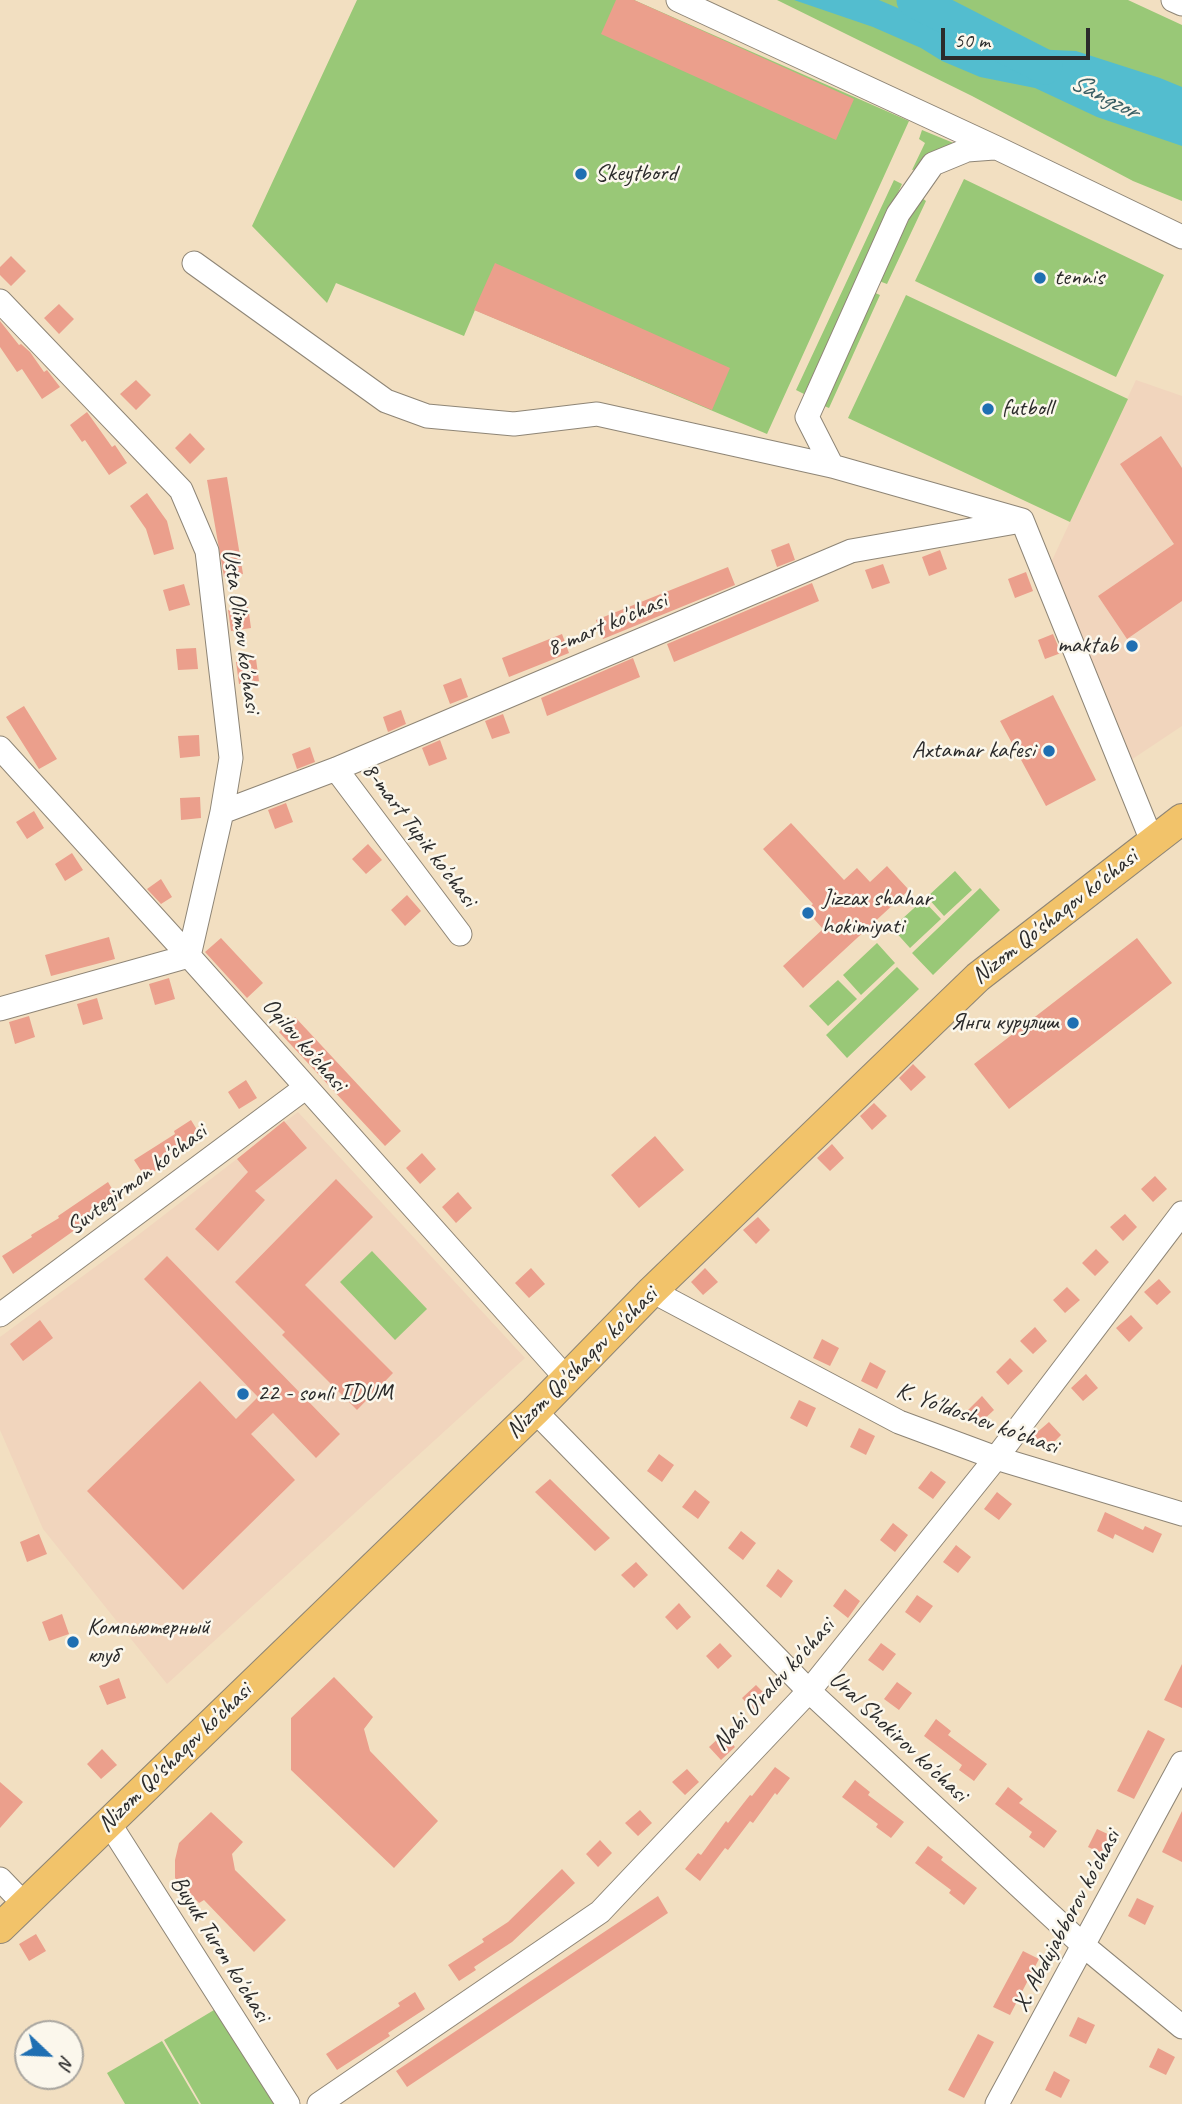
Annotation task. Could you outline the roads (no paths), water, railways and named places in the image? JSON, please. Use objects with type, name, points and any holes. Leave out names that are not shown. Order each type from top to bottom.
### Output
[{"type":"main road","name":"Nizom Qo'shaqov ko'chasi","points":[[0,1928],[535,1411],[652,1291],[978,976],[1182,819]]},
{"type":"street","points":[[678,0],[1182,237]]},
{"type":"street","points":[[1172,0],[1182,4]]},
{"type":"street","points":[[832,466],[807,417],[898,214],[933,164],[967,150],[997,148]]},
{"type":"street","points":[[194,263],[386,401],[427,415],[514,424],[597,414],[832,466],[1022,520],[1152,841]]},
{"type":"street","name":"Usta Olimov ko'chasi","points":[[0,301],[181,490],[207,551],[231,758],[222,812],[190,956]]},
{"type":"street","name":"8-mart ko'chasi","points":[[222,812],[336,769],[851,551],[1022,520]]},
{"type":"street","name":"Oqilov ko'chasi","points":[[0,748],[190,956],[567,1379]]},
{"type":"street","name":"8-mart Tupik ko'chasi","points":[[336,769],[460,934]]},
{"type":"street","points":[[0,1009],[190,956]]},
{"type":"street","name":"Suvtegirmon ko'chasi","points":[[0,1315],[305,1088]]},
{"type":"street","name":"Nabi O'ralov ko'chasi","points":[[319,2104],[600,1912],[809,1691],[996,1458],[1182,1213]]},
{"type":"street","name":"K. Yo'ldoshev ko'chasi","points":[[652,1291],[899,1422],[996,1458],[1182,1514]]},
{"type":"street","name":"Ural Shokirov ko'chasi","points":[[535,1411],[809,1691],[1084,1946],[1182,2027]]},
{"type":"street","name":"X. Abdujabborov ko'chasi","points":[[1000,2102],[1182,1763]]},
{"type":"street","name":"Buyuk Turon ko'chasi","points":[[109,1823],[288,2104]]},
{"type":"street","points":[[0,1880],[24,1904]]},
{"type":"water","points":[[794,0],[879,0],[980,43],[1076,51],[1160,78],[1182,87],[1182,146],[1097,117],[1035,88],[980,77],[873,27]]},
{"type":"waterway","name":"Sangzor","points":[[914,0],[1045,67]]},
{"type":"place","name":"Skeytbord","points":[[581,174]]},
{"type":"place","name":"tennis","points":[[1040,278]]},
{"type":"place","name":"futboll","points":[[988,409]]},
{"type":"place","name":"maktab","points":[[1132,646]]},
{"type":"place","name":"Axtamar kafesi","points":[[1049,751]]},
{"type":"place","name":"Jizzax shahar hokimiyati","points":[[808,913]]},
{"type":"place","name":"Янги курулиш","points":[[1073,1023]]},
{"type":"place","name":"22 - sonli IDUM","points":[[243,1394]]},
{"type":"place","name":"Компьютерный клуб","points":[[73,1642]]}]
